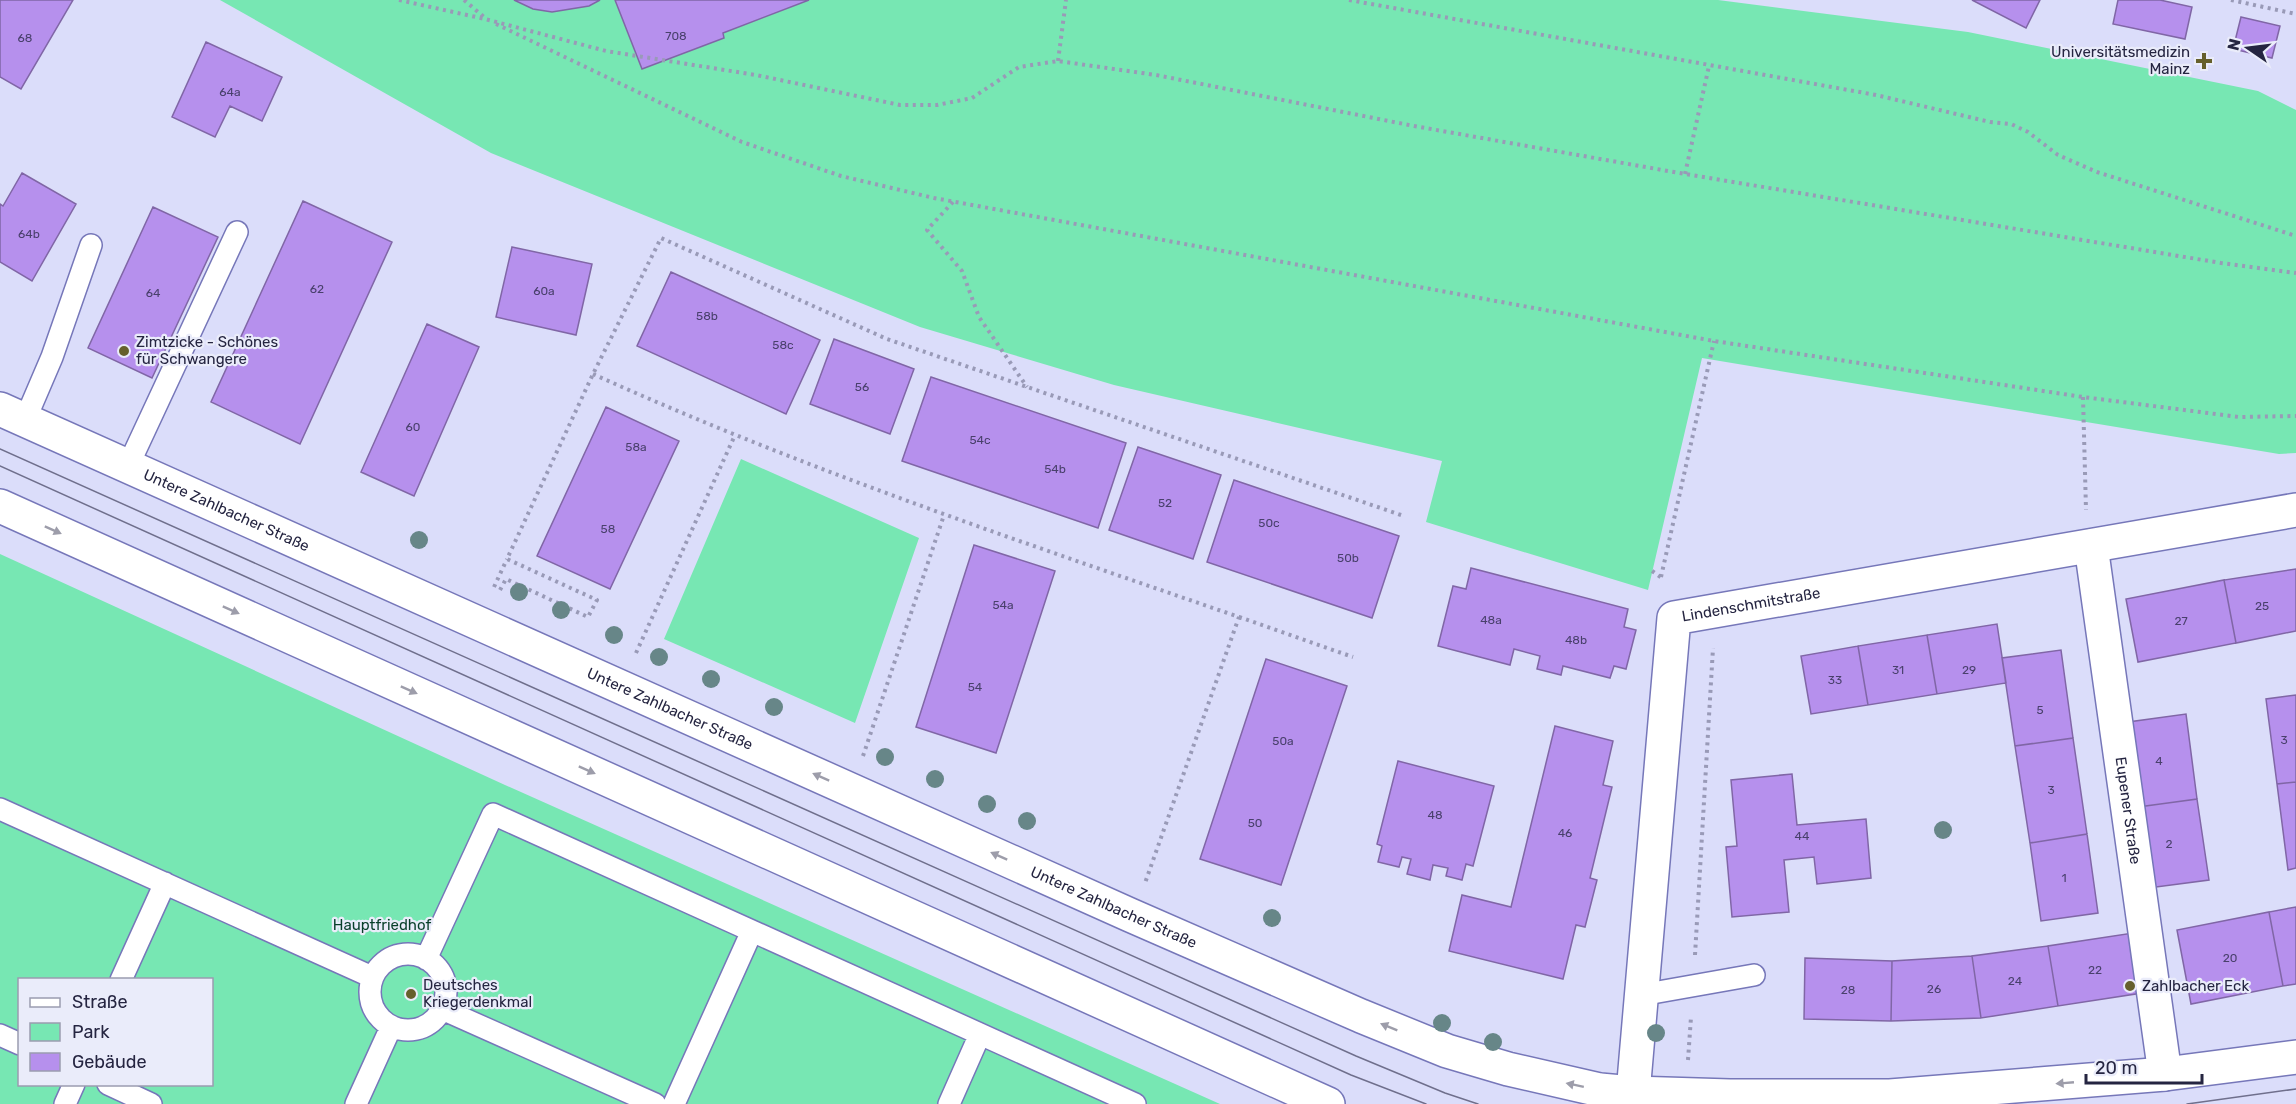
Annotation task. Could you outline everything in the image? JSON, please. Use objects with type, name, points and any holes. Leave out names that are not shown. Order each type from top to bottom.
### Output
[{"type":"street","name":"Untere Zahlbacher Straße","points":[[12,415],[1120,911],[1361,1016],[1447,1051],[1508,1069],[1600,1090],[1633,1093],[1891,1101],[2165,1074],[2296,1057]]},
{"type":"street","points":[[0,506],[1328,1104]]},
{"type":"street","name":"Lindenschmitstraße","points":[[1633,1093],[1674,618],[2296,510]]},
{"type":"street","name":"Eupener Straße","points":[[2091,546],[2165,1074]]},
{"type":"lane","points":[[128,466],[237,232]]},
{"type":"lane","points":[[12,415],[52,357],[92,246]]},
{"type":"lane","points":[[0,808],[372,977]]},
{"type":"lane","points":[[426,959],[493,814],[1135,1104]]},
{"type":"lane","points":[[122,978],[165,883]]},
{"type":"lane","points":[[674,1104],[752,931]]},
{"type":"lane","points":[[414,954],[426,959],[442,976],[446,998],[442,1009],[435,1019],[420,1028],[402,1030],[391,1027],[381,1020],[372,1005],[369,988],[372,977],[379,966],[389,958],[414,954]]},
{"type":"lane","points":[[1641,995],[1754,975]]},
{"type":"lane","points":[[442,1009],[655,1104]]},
{"type":"lane","points":[[356,1104],[391,1027]]},
{"type":"lane","points":[[949,1104],[980,1034]]},
{"type":"lane","points":[[0,1035],[18,1043]]},
{"type":"lane","points":[[65,1104],[73,1086]]},
{"type":"lane","points":[[112,1086],[151,1104]]},
{"type":"path","points":[[399,0],[485,19],[606,51],[756,75],[900,105],[937,105],[972,98],[1019,67],[1058,61],[1156,75],[1414,126],[1685,174],[2221,263],[2296,273]]},
{"type":"path","points":[[464,0],[485,19],[742,142],[841,176],[953,201],[1714,340],[2083,398],[2239,417],[2296,416]]},
{"type":"path","points":[[1058,61],[1066,0]]},
{"type":"path","points":[[1349,0],[1876,95],[1990,122],[2012,124],[2028,132],[2058,155],[2097,172],[2296,236]]},
{"type":"path","points":[[2231,0],[2296,14]]},
{"type":"path","points":[[1685,174],[1709,66]]},
{"type":"path","points":[[953,201],[927,230],[962,271],[979,316],[1027,387]]},
{"type":"path","points":[[494,587],[593,374],[661,238],[887,339],[1404,516]]},
{"type":"path","points":[[1661,577],[1714,340]]},
{"type":"path","points":[[593,374],[686,416],[944,515],[1353,657]]},
{"type":"path","points":[[2083,398],[2086,512]]},
{"type":"path","points":[[636,653],[735,435]]},
{"type":"path","points":[[862,756],[944,515]]},
{"type":"path","points":[[500,590],[506,579],[588,617],[597,600],[507,559]]},
{"type":"path","points":[[1688,1062],[1716,612]]},
{"type":"path","points":[[1145,883],[1239,617]]},
{"type":"green space","points":[[220,0],[1718,0],[1968,32],[2258,91],[2296,110],[2296,453],[2279,454],[1702,358],[1648,590],[1426,522],[1442,461],[1114,385],[920,327],[491,153]]},
{"type":"green space","points":[[741,459],[919,538],[855,723],[664,639]]},
{"type":"green space","name":"Hauptfriedhof","points":[[0,554],[505,785],[1220,1104],[0,1104]]},
{"type":"building","points":[[0,0],[73,0],[21,89],[0,77]]},
{"type":"building","points":[[514,0],[600,0],[589,6],[552,12],[533,9]]},
{"type":"building","points":[[615,0],[809,0],[723,33],[724,38],[642,69]]},
{"type":"building","points":[[1972,0],[2040,0],[2026,28]]},
{"type":"building","points":[[2118,0],[2160,0],[2192,7],[2185,39],[2113,24]]},
{"type":"building","points":[[2241,17],[2280,26],[2272,58],[2233,49]]},
{"type":"building","points":[[206,42],[282,77],[262,121],[230,106],[215,137],[172,117]]},
{"type":"building","points":[[22,173],[76,204],[32,281],[0,262],[0,204],[3,206]]},
{"type":"building","points":[[303,201],[392,242],[300,444],[211,402]]},
{"type":"building","points":[[153,207],[218,237],[152,378],[88,348]]},
{"type":"building","points":[[512,247],[592,264],[576,335],[496,317]]},
{"type":"building","points":[[671,272],[820,340],[786,414],[637,346]]},
{"type":"building","points":[[427,324],[479,347],[414,496],[361,472]]},
{"type":"building","points":[[834,339],[914,369],[890,434],[810,404]]},
{"type":"building","points":[[931,377],[1126,443],[1098,528],[902,461]]},
{"type":"building","points":[[606,407],[679,441],[610,589],[537,556]]},
{"type":"building","points":[[1138,447],[1221,475],[1193,559],[1109,530]]},
{"type":"building","points":[[1234,480],[1399,536],[1372,618],[1207,562]]},
{"type":"building","points":[[974,545],[1055,571],[996,753],[916,727]]},
{"type":"building","points":[[1471,568],[1628,609],[1624,627],[1636,630],[1626,669],[1614,666],[1610,678],[1563,666],[1561,675],[1537,669],[1540,656],[1514,649],[1510,665],[1438,646],[1453,586],[1466,589]]},
{"type":"building","points":[[2296,569],[2296,631],[2236,643],[2224,580]]},
{"type":"building","points":[[2224,580],[2236,643],[2138,662],[2126,599]]},
{"type":"building","points":[[1997,624],[2006,683],[1937,694],[1927,635]]},
{"type":"building","points":[[1927,635],[1937,694],[1868,705],[1858,646]]},
{"type":"building","points":[[1858,646],[1868,705],[1811,714],[1801,656]]},
{"type":"building","points":[[2061,650],[2073,738],[2015,746],[2002,658]]},
{"type":"building","points":[[1266,659],[1347,686],[1281,885],[1200,859]]},
{"type":"building","points":[[2296,695],[2296,782],[2277,784],[2266,699]]},
{"type":"building","points":[[2186,714],[2197,799],[2131,808],[2121,723]]},
{"type":"building","points":[[1555,726],[1613,741],[1603,785],[1612,787],[1590,878],[1597,880],[1585,927],[1576,925],[1563,979],[1449,951],[1462,895],[1511,907]]},
{"type":"building","points":[[2073,738],[2087,834],[2030,843],[2015,746]]},
{"type":"building","points":[[1398,761],[1494,786],[1473,866],[1466,864],[1462,880],[1446,876],[1448,868],[1433,865],[1430,880],[1407,874],[1411,859],[1402,857],[1399,867],[1378,862],[1382,846],[1377,844]]},
{"type":"building","points":[[1792,774],[1797,825],[1866,819],[1871,878],[1817,884],[1814,857],[1784,860],[1789,912],[1732,917],[1726,847],[1737,846],[1731,780]]},
{"type":"building","points":[[2296,782],[2296,868],[2288,870],[2277,784]]},
{"type":"building","points":[[2197,799],[2209,880],[2141,889],[2131,808]]},
{"type":"building","points":[[2087,834],[2098,913],[2041,921],[2030,843]]},
{"type":"building","points":[[2296,907],[2296,984],[2283,986],[2269,912]]},
{"type":"building","points":[[2269,912],[2283,986],[2191,1004],[2177,930]]},
{"type":"building","points":[[2133,933],[2142,993],[2058,1006],[2048,946]]},
{"type":"building","points":[[2048,946],[2058,1006],[1981,1018],[1972,956]]},
{"type":"building","points":[[1972,956],[1981,1018],[1891,1021],[1892,961]]},
{"type":"building","points":[[1805,958],[1892,961],[1891,1021],[1804,1019]]},
{"type":"tram line","points":[[0,449],[1356,1056],[1445,1093],[1478,1104]]},
{"type":"tram line","points":[[0,466],[1351,1075],[1426,1104]]},
{"type":"tram line","points":[[2187,1104],[2296,1089]]},
{"type":"place","name":"Universitätsmedizin Mainz","points":[[2204,61]]},
{"type":"place","name":"Zimtzicke - Schönes für Schwangere","points":[[124,351]]},
{"type":"place","name":"Zahlbacher Eck","points":[[2130,986]]},
{"type":"place","name":"Deutsches Kriegerdenkmal","points":[[411,994]]}]
